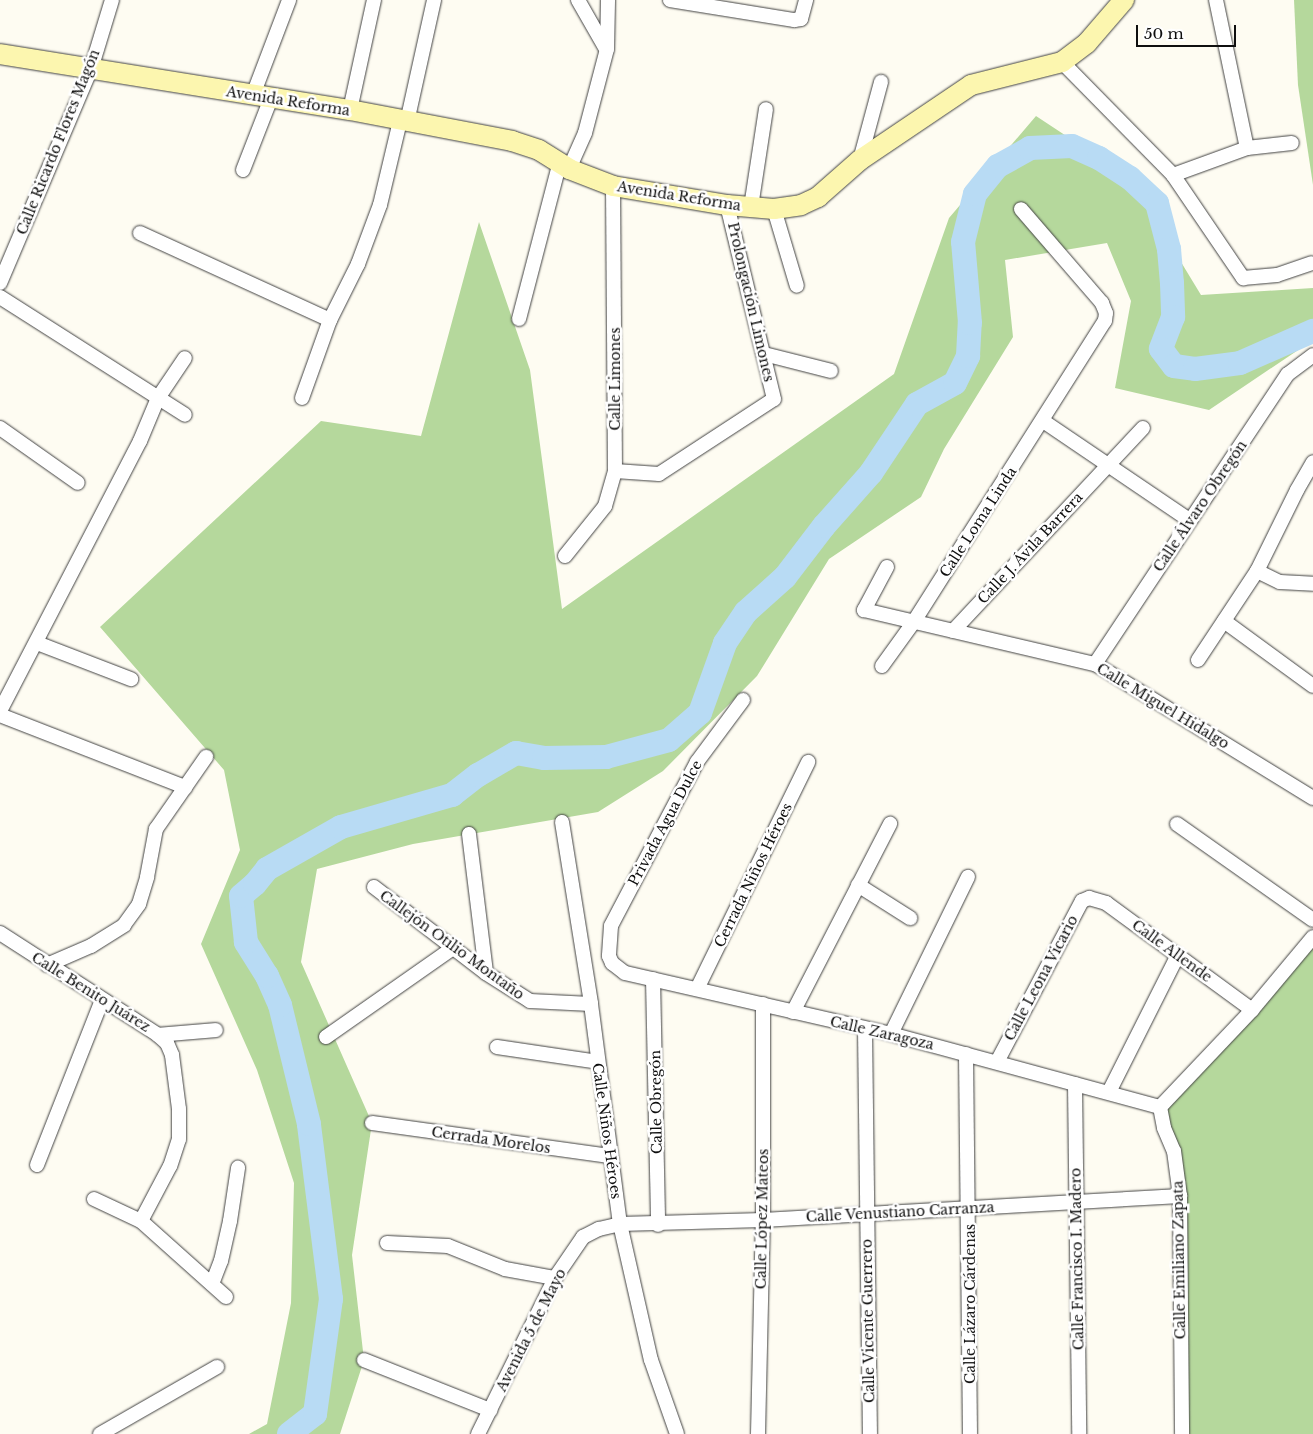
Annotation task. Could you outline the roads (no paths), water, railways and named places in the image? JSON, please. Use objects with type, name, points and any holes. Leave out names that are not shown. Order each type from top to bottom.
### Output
[{"type":"street","name":"Calle Ricardo Flores Magón","points":[[0,283],[91,69],[112,0]]},
{"type":"street","points":[[243,170],[289,0]]},
{"type":"street","points":[[350,110],[374,0]]},
{"type":"street","points":[[302,398],[330,320],[358,264],[380,205],[434,0]]},
{"type":"street","points":[[578,0],[607,49]]},
{"type":"street","points":[[519,319],[564,166],[585,133],[607,49],[608,0]]},
{"type":"street","points":[[670,0],[794,20],[801,19],[806,0]]},
{"type":"street","name":"Avenida Reforma","points":[[0,54],[350,110],[512,141],[539,150],[564,166],[613,186],[727,205],[774,209],[801,206],[818,197],[860,160],[971,84],[1062,62],[1087,43],[1124,0]]},
{"type":"street","points":[[1216,0],[1247,148]]},
{"type":"street","points":[[1062,62],[1173,175],[1243,278],[1277,275],[1311,263]]},
{"type":"street","points":[[860,160],[881,82]]},
{"type":"street","points":[[751,206],[766,109]]},
{"type":"street","points":[[1173,175],[1247,148],[1292,143]]},
{"type":"street","name":"Calle Limones","points":[[565,556],[605,506],[615,471],[613,186]]},
{"type":"street","name":"Prolongación Limones","points":[[615,471],[659,474],[774,399],[727,205]]},
{"type":"street","points":[[774,209],[797,286]]},
{"type":"street","name":"Calle Loma Linda","points":[[882,666],[914,623],[1105,321],[1106,313],[1102,303],[1021,209]]},
{"type":"street","points":[[140,233],[330,320]]},
{"type":"street","points":[[0,297],[185,414]]},
{"type":"street","points":[[764,354],[831,371]]},
{"type":"street","name":"Calle Álvaro Obregón","points":[[1095,664],[1189,520],[1288,374],[1313,355]]},
{"type":"street","points":[[185,358],[158,398],[140,441],[0,713],[185,787]]},
{"type":"street","points":[[1043,421],[1189,520]]},
{"type":"street","points":[[0,428],[78,482]]},
{"type":"street","name":"Calle J. Ávila Barrera","points":[[953,631],[1143,428]]},
{"type":"street","points":[[1198,660],[1257,571],[1296,490],[1313,462]]},
{"type":"street","name":"Calle Miguel Hidalgo","points":[[887,567],[864,610],[1095,664],[1313,798]]},
{"type":"street","points":[[1257,571],[1280,582],[1313,584]]},
{"type":"street","points":[[1224,621],[1313,686]]},
{"type":"street","points":[[37,644],[131,679]]},
{"type":"street","name":"Privada Agua Dulce","points":[[609,956],[611,926],[696,762],[742,700]]},
{"type":"street","points":[[47,965],[91,946],[124,925],[139,904],[147,878],[156,829],[206,757]]},
{"type":"street","name":"Cerrada Niños Héroes","points":[[697,989],[808,762]]},
{"type":"street","name":"Calle Niños Héroes","points":[[562,822],[591,1004],[610,1156],[651,1360],[677,1434]]},
{"type":"street","points":[[793,1012],[890,824]]},
{"type":"street","points":[[1177,824],[1313,920]]},
{"type":"street","points":[[470,834],[486,973]]},
{"type":"street","points":[[892,1034],[968,877]]},
{"type":"street","points":[[858,885],[910,918]]},
{"type":"street","name":"Callejón Otilio Montaño","points":[[374,887],[486,973],[530,1001],[591,1004]]},
{"type":"street","name":"Calle Allende","points":[[1089,898],[1106,903],[1252,1010]]},
{"type":"street","name":"Calle Leona Vicario","points":[[997,1062],[1082,901],[1089,898]]},
{"type":"street","name":"Calle Benito Juárez","points":[[0,933],[158,1035],[216,1030]]},
{"type":"street","points":[[1160,1107],[1252,1010],[1313,937]]},
{"type":"street","points":[[326,1036],[453,948]]},
{"type":"street","points":[[1109,1092],[1178,955]]},
{"type":"street","name":"Calle Zaragoza","points":[[609,956],[612,963],[625,973],[892,1034],[1160,1107]]},
{"type":"street","name":"Calle Obregón","points":[[653,979],[653,1225]]},
{"type":"street","points":[[37,1165],[102,1000]]},
{"type":"street","name":"Calle López Mateos","points":[[758,1434],[763,1220],[763,1004]]},
{"type":"street","name":"Calle Vicente Guerrero","points":[[865,1029],[870,1434]]},
{"type":"street","points":[[141,1221],[170,1166],[179,1139],[179,1109],[172,1055],[167,1043],[158,1035]]},
{"type":"street","points":[[497,1047],[598,1062]]},
{"type":"street","name":"Calle Lázaro Cárdenas","points":[[966,1054],[970,1434]]},
{"type":"street","name":"Calle Francisco I. Madero","points":[[1075,1084],[1075,1201],[1080,1434]]},
{"type":"street","name":"Calle Emiliano Zapata","points":[[1160,1107],[1164,1128],[1174,1151],[1180,1196],[1182,1434]]},
{"type":"street","name":"Cerrada Morelos","points":[[372,1123],[610,1156]]},
{"type":"street","points":[[212,1284],[221,1261],[238,1168]]},
{"type":"street","name":"Calle Venustiano Carranza","points":[[625,1224],[653,1225],[763,1220],[1180,1196]]},
{"type":"street","points":[[94,1199],[141,1221],[226,1297]]},
{"type":"street","name":"Avenida 5 de Mayo","points":[[478,1434],[555,1278],[583,1236],[599,1229],[625,1224]]},
{"type":"street","points":[[388,1243],[413,1242],[448,1246],[505,1270],[555,1278]]},
{"type":"street","points":[[364,1360],[490,1410]]},
{"type":"street","points":[[100,1434],[217,1368]]},
{"type":"waterway","points":[[289,1434],[315,1414],[331,1299],[309,1124],[280,1005],[267,976],[246,942],[241,896],[255,884],[267,869],[341,827],[452,795],[478,775],[516,753],[544,758],[606,757],[669,740],[700,713],[725,643],[746,612],[785,577],[824,526],[871,473],[917,404],[955,383],[968,356],[970,323],[963,242],[975,194],[998,166],[1030,148],[1072,146],[1099,158],[1130,178],[1157,203],[1169,249],[1173,317],[1161,349],[1174,366],[1195,369],[1240,363],[1313,331]]}]
